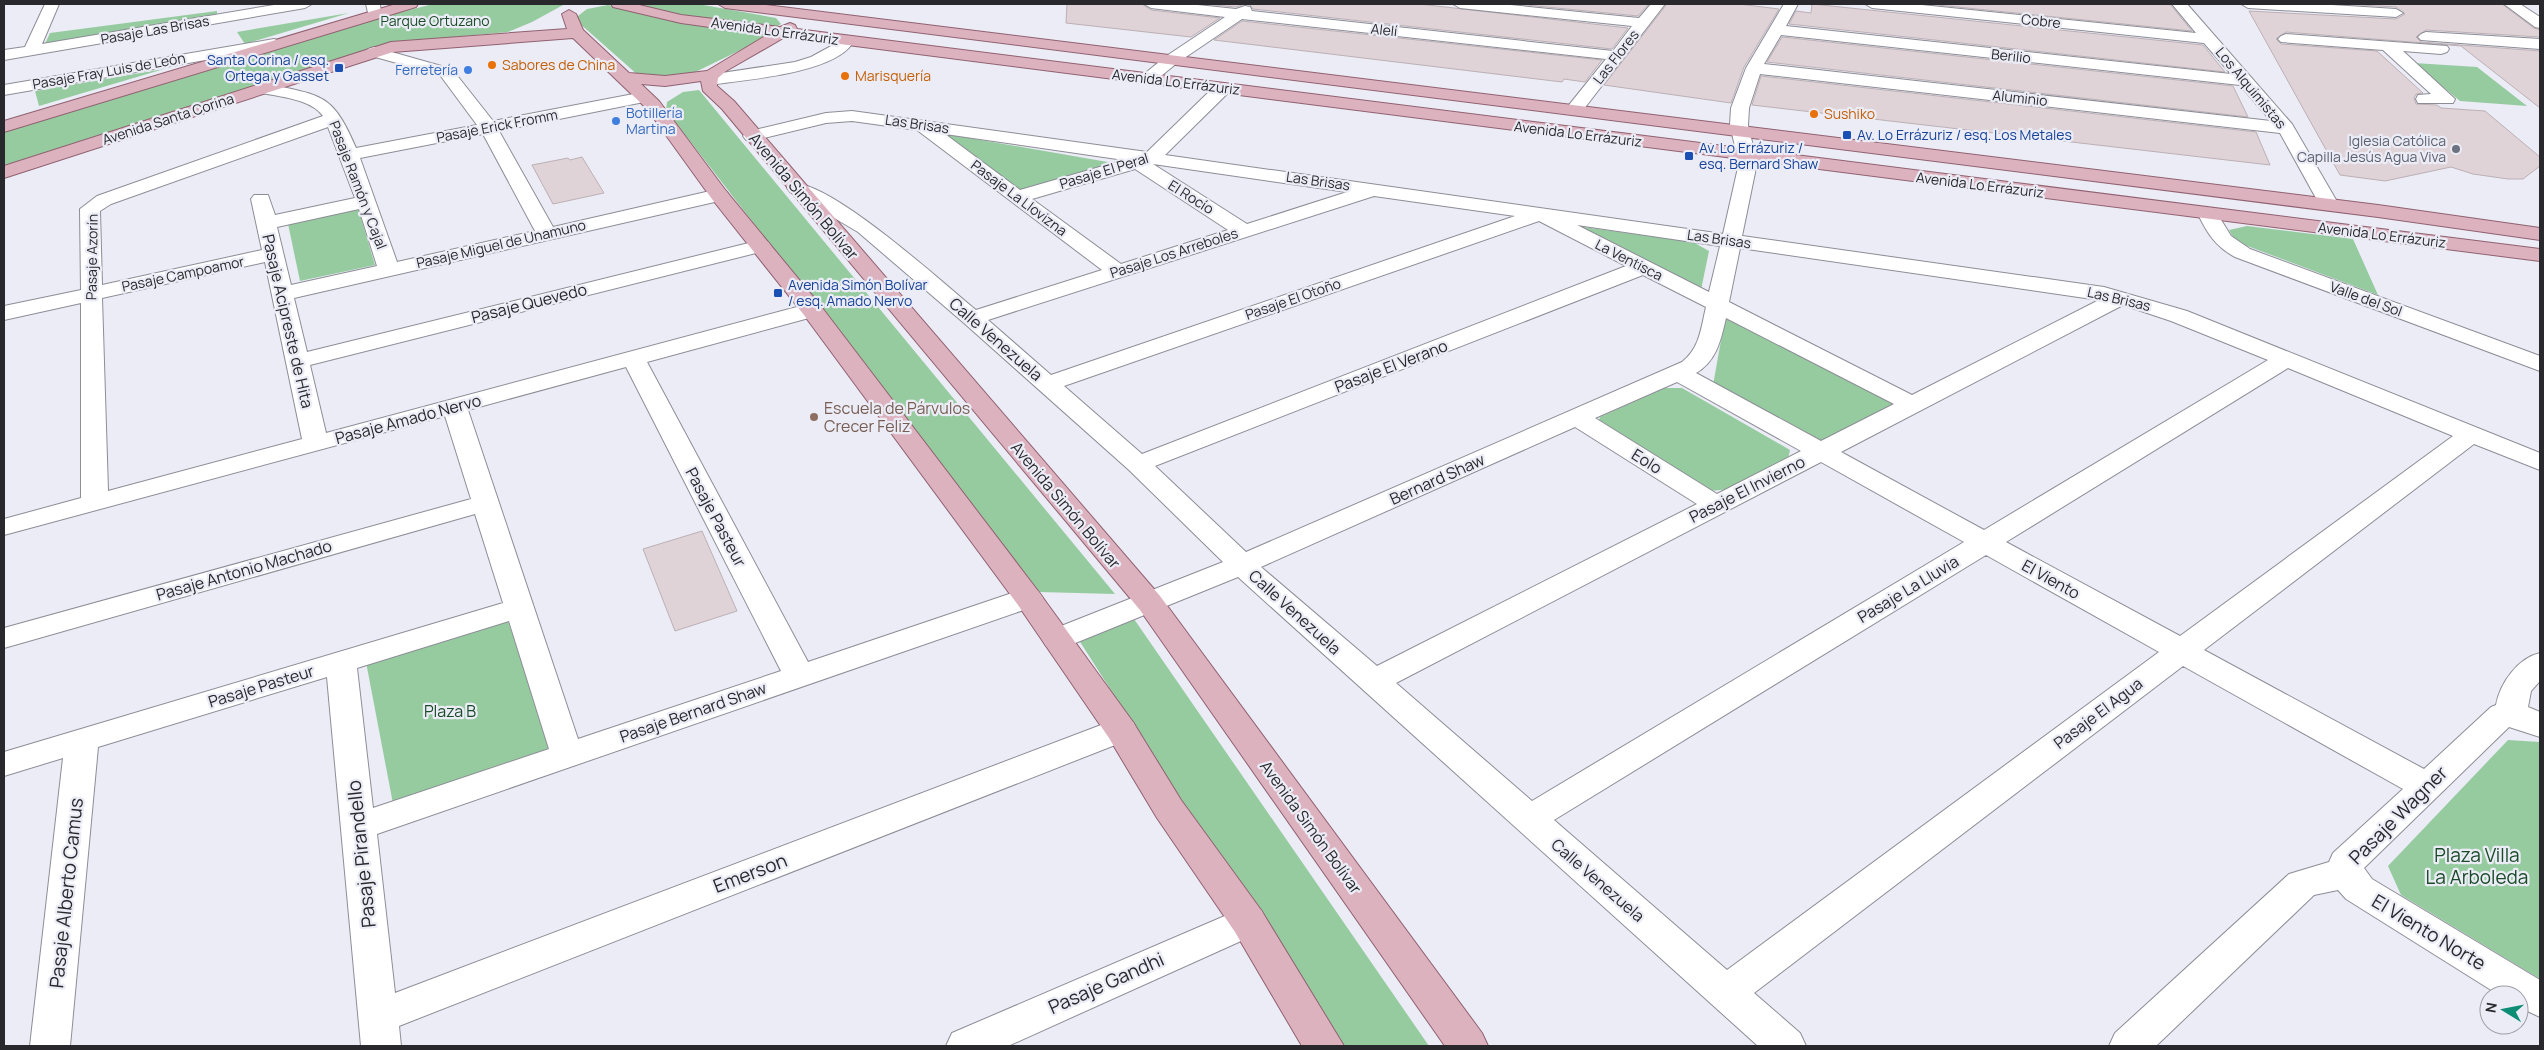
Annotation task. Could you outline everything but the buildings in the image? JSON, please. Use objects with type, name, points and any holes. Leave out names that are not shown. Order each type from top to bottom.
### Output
[{"type":"main road","points":[[4,127],[274,44],[374,9],[411,4]]},
{"type":"main road","name":"Avenida Lo Errázuriz","points":[[618,4],[680,19],[784,33],[2540,255]]},
{"type":"main road","name":"Avenida Lo Errázuriz","points":[[725,4],[2329,205],[2540,234]]},
{"type":"main road","name":"Avenida Santa Corina","points":[[4,172],[374,52],[402,45],[509,38],[576,33],[571,23],[575,10],[543,26],[509,38]]},
{"type":"main road","points":[[641,93],[662,97],[677,89],[710,80],[740,57],[789,29],[791,20],[781,12]]},
{"type":"main road","points":[[576,33],[641,93],[719,195],[812,310],[1028,598],[1121,730],[1169,809],[1248,921],[1324,1046]]},
{"type":"main road","points":[[740,57],[796,48],[871,44]]},
{"type":"main road","points":[[641,93],[665,81],[710,80]]},
{"type":"main road","name":"Avenida Simón Bolívar","points":[[710,80],[796,188],[1150,604],[1468,1046]]},
{"type":"street","points":[[31,50],[52,4]]},
{"type":"street","name":"Pasaje Las Brisas","points":[[4,55],[229,9],[305,4]]},
{"type":"street","name":"Alelí","points":[[1151,4],[1617,56]]},
{"type":"street","points":[[1149,78],[1171,60],[1255,4]]},
{"type":"street","points":[[1460,4],[1642,23]]},
{"type":"street","name":"Las Flores","points":[[1574,110],[1658,4]]},
{"type":"street","points":[[1730,241],[1748,163],[1738,121],[1740,108],[1754,68],[1791,4]]},
{"type":"street","name":"Cobre","points":[[1872,4],[2210,38]]},
{"type":"street","name":"Los Alquimistas","points":[[2179,4],[2286,128],[2329,205]]},
{"type":"street","points":[[2248,4],[2391,8],[2455,61]]},
{"type":"street","points":[[2511,4],[2540,24]]},
{"type":"street","points":[[86,26],[229,9]]},
{"type":"street","points":[[38,32],[57,30]]},
{"type":"street","name":"Berilio","points":[[1776,30],[2247,81]]},
{"type":"street","points":[[2426,37],[2540,44]]},
{"type":"street","points":[[2286,39],[2441,49]]},
{"type":"street","name":"Pasaje Fray Luis de León","points":[[4,90],[202,54],[274,44]]},
{"type":"street","points":[[710,80],[807,64],[830,56],[844,44]]},
{"type":"street","points":[[2388,46],[2448,99],[2424,99]]},
{"type":"street","points":[[374,52],[446,72],[488,128],[546,233]]},
{"type":"street","name":"Aluminio","points":[[1754,68],[2286,128]]},
{"type":"street","name":"Pasaje Ramón y Cajal","points":[[264,88],[321,105],[330,111],[349,155],[389,269]]},
{"type":"street","name":"Pasaje El Peral","points":[[1018,197],[1145,161],[1223,88]]},
{"type":"street","name":"Pasaje Erick Fromm","points":[[349,155],[488,128],[641,93]]},
{"type":"street","name":"Las Brisas","points":[[756,140],[871,118],[1145,161],[1376,189],[2120,298],[2166,311],[2540,462]]},
{"type":"street","name":"Pasaje Azorín","points":[[95,503],[90,209],[95,204],[333,119]]},
{"type":"street","name":"Pasaje La Llovizna","points":[[920,125],[1117,272]]},
{"type":"street","name":"El Rocío","points":[[1145,161],[1244,231]]},
{"type":"street","name":"Calle Venezuela","points":[[796,188],[865,228],[972,318],[1138,464],[1242,565],[1786,1046]]},
{"type":"street","name":"Pasaje Los Arreboles","points":[[972,318],[1376,189]]},
{"type":"street","name":"Pasaje Miguel de Unamuno","points":[[282,294],[719,195]]},
{"type":"street","name":"Pasaje Acipreste de Hita","points":[[261,199],[316,444]]},
{"type":"street","points":[[266,223],[365,202]]},
{"type":"street","name":"La Ventisca","points":[[1540,214],[1912,404]]},
{"type":"street","name":"Pasaje El Otoño","points":[[1047,384],[1540,214]]},
{"type":"street","name":"Valle del Sol","points":[[2208,214],[2218,236],[2240,252],[2540,364]]},
{"type":"street","name":"Bernard Shaw","points":[[1057,639],[1150,604],[1242,565],[1690,366],[1705,352],[1710,344],[1730,241]]},
{"type":"street","name":"Pasaje Quevedo","points":[[297,361],[761,246]]},
{"type":"street","name":"Pasaje Campoamor","points":[[4,313],[274,254]]},
{"type":"street","name":"Pasaje El Verano","points":[[1138,464],[1644,268]]},
{"type":"street","name":"Pasaje El Invierno","points":[[1374,681],[2120,298]]},
{"type":"street","name":"Pasaje Amado Nervo","points":[[4,527],[812,310]]},
{"type":"street","points":[[2490,345],[2540,352]]},
{"type":"street","name":"Pasaje Pasteur","points":[[633,358],[799,675]]},
{"type":"street","name":"Pasaje La Lluvia","points":[[1529,818],[2287,359]]},
{"type":"street","name":"El Viento","points":[[1677,372],[2426,786]]},
{"type":"street","points":[[454,406],[567,755]]},
{"type":"street","name":"Eolo","points":[[1576,417],[1717,505]]},
{"type":"street","name":"Pasaje El Agua","points":[[1726,992],[2472,434]]},
{"type":"street","name":"Pasaje Antonio Machado","points":[[4,638],[485,503]]},
{"type":"street","name":"Pasaje Bernard Shaw","points":[[358,827],[1028,598]]},
{"type":"street","name":"Pasaje Pasteur","points":[[4,764],[519,608]]},
{"type":"street","name":"Pasaje Pirandello","points":[[341,662],[380,1031]]},
{"type":"street","name":"Pasaje Wagner","points":[[2526,720],[2512,700],[2517,686],[2540,663]]},
{"type":"street","name":"Pasaje Wagner","points":[[2129,1046],[2302,884],[2330,876],[2347,876],[2346,863],[2502,715],[2526,720]]},
{"type":"street","name":"Emerson","points":[[380,1031],[1121,730]]},
{"type":"street","name":"Pasaje Alberto Camus","points":[[50,1046],[82,740]]},
{"type":"street","name":"El Viento Norte","points":[[2347,876],[2359,889],[2540,1000]]},
{"type":"street","name":"Pasaje Gandhi","points":[[966,1046],[1248,921]]},
{"type":"green space","name":"Parque Ortuzano","points":[[433,4],[565,4],[532,22],[508,32],[388,43],[4,167],[4,132],[370,20]]},
{"type":"green space","points":[[630,4],[698,4],[776,18],[781,24],[776,27],[766,28],[672,14]]},
{"type":"green space","points":[[608,5],[678,22],[772,35],[687,76],[639,76],[578,22],[578,16],[587,9]]},
{"type":"green space","points":[[217,11],[217,17],[44,46],[50,33]]},
{"type":"green space","points":[[349,13],[245,44],[237,32]]},
{"type":"green space","points":[[2414,63],[2477,67],[2527,106],[2460,101]]},
{"type":"green space","points":[[164,69],[39,106],[35,91]]},
{"type":"green space","points":[[699,90],[1115,594],[1039,592],[666,110],[667,102],[683,92]]},
{"type":"green space","points":[[935,132],[1119,164],[1018,192]]},
{"type":"green space","points":[[357,205],[375,265],[300,281],[287,219]]},
{"type":"green space","points":[[1576,226],[1693,242],[1709,251],[1701,290]]},
{"type":"green space","points":[[2247,226],[2353,239],[2378,295],[2242,244],[2233,237],[2229,230]]},
{"type":"green space","points":[[1725,318],[1898,406],[1818,443],[1713,385]]},
{"type":"green space","points":[[1664,388],[1682,388],[1790,450],[1788,459],[1732,489],[1709,491],[1598,424],[1600,417]]},
{"type":"green space","points":[[1134,619],[1429,1046],[1338,1046],[1068,623]]},
{"type":"green space","name":"Plaza B","points":[[508,621],[551,749],[394,809],[366,662]]},
{"type":"green space","name":"Plaza Villa La Arboleda","points":[[2508,740],[2540,742],[2540,979],[2401,895],[2388,866]]},
{"type":"place","name":"Sabores de China","points":[[492,65]]},
{"type":"place","name":"Santa Corina / esq. Ortega y Gasset","points":[[339,68]]},
{"type":"place","name":"Ferretería","points":[[468,70]]},
{"type":"place","name":"Marisquería","points":[[845,76]]},
{"type":"place","name":"Sushiko","points":[[1814,114]]},
{"type":"place","name":"Botillería Martina","points":[[616,121]]},
{"type":"place","name":"Av. Lo Errázuriz / esq. Los Metales","points":[[1847,135]]},
{"type":"place","name":"Iglesia Católica Capilla Jesús Agua Viva","points":[[2456,149]]},
{"type":"place","name":"Av. Lo Errázuriz / esq. Bernard Shaw","points":[[1689,156]]},
{"type":"place","name":"Avenida Simón Bolívar / esq. Amado Nervo","points":[[778,293]]},
{"type":"place","name":"Escuela de Párvulos Crecer Feliz","points":[[814,417]]}]
